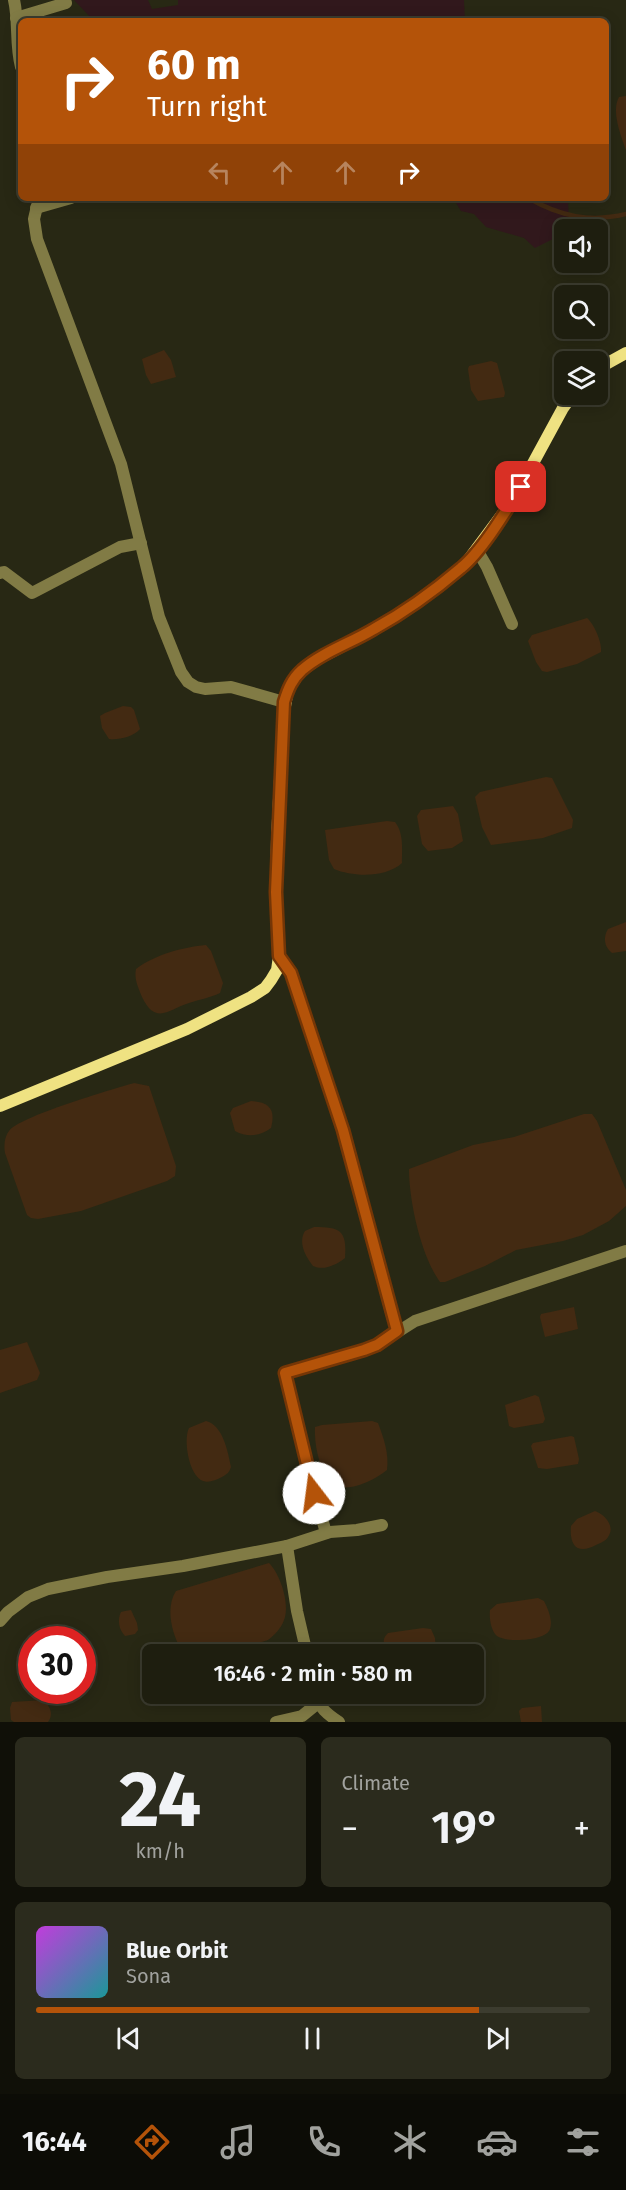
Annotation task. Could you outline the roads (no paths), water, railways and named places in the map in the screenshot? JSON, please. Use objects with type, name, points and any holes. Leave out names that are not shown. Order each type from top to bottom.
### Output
[{"type":"main road","points":[[608,363],[626,353]]},
{"type":"main road","points":[[0,1106],[154,1043],[227,1010],[265,988],[277,970],[279,956],[276,881],[284,702],[288,689],[302,671],[318,659],[374,630],[412,606],[463,567],[513,500],[565,405]]},
{"type":"street","points":[[14,0],[18,54]]},
{"type":"street","points":[[16,18],[66,3]]},
{"type":"street","points":[[37,203],[34,225],[37,239],[121,464],[165,634],[181,672],[188,682],[205,689],[231,687],[284,702]]},
{"type":"street","points":[[0,573],[4,572],[32,593],[120,547],[141,543]]},
{"type":"street","points":[[477,550],[488,567],[512,624]]},
{"type":"street","points":[[279,956],[291,973],[338,1114],[397,1331]]},
{"type":"street","points":[[326,1533],[285,1373],[377,1345],[415,1321],[626,1251]]},
{"type":"street","points":[[0,1621],[28,1597],[48,1589],[107,1577],[183,1566],[287,1546],[326,1533],[382,1525]]},
{"type":"street","points":[[287,1546],[305,1644]]},
{"type":"street","points":[[276,1722],[302,1716],[312,1704]]},
{"type":"street","points":[[321,1704],[326,1713],[339,1722]]},
{"type":"waterway","points":[[534,201],[564,213],[588,218],[626,214]]}]
